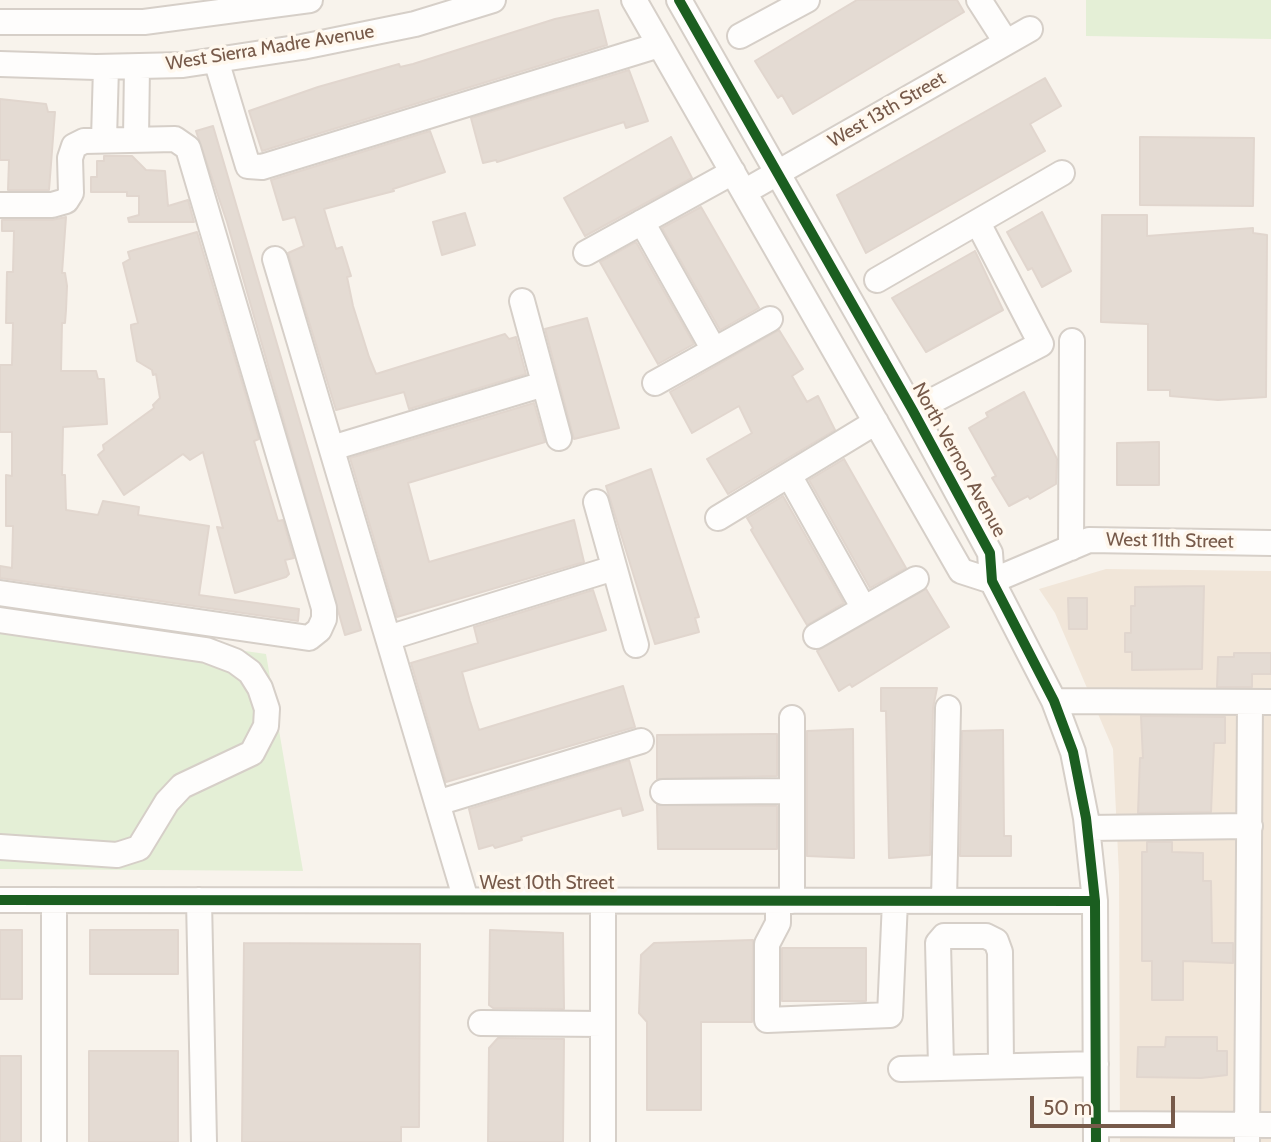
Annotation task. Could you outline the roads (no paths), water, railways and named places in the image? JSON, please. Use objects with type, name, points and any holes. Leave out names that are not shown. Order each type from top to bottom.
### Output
[{"type":"street","points":[[0,22],[144,22],[310,0]]},
{"type":"street","name":"West Sierra Madre Avenue","points":[[0,64],[137,67],[216,60],[415,24],[493,0]]},
{"type":"street","points":[[634,0],[961,571],[992,581]]},
{"type":"street","name":"North Vernon Avenue","points":[[679,0],[775,174],[913,411],[991,554],[992,581],[1054,701],[1073,752],[1088,828],[1095,901],[1096,1133]]},
{"type":"street","points":[[740,36],[807,0]]},
{"type":"street","points":[[979,0],[1006,42]]},
{"type":"street","name":"West 13th Street","points":[[586,253],[642,222],[739,182],[775,174],[1030,29]]},
{"type":"street","points":[[216,60],[248,166],[262,167],[659,45]]},
{"type":"street","points":[[104,139],[106,67]]},
{"type":"street","points":[[136,138],[137,67]]},
{"type":"street","points":[[0,205],[52,205],[66,201],[71,193],[70,158],[74,146],[84,141],[175,139],[188,148],[320,595],[324,619],[319,630],[309,638],[0,593]]},
{"type":"street","points":[[877,280],[1062,173]]},
{"type":"street","points":[[642,222],[714,350]]},
{"type":"street","points":[[913,411],[1041,344],[978,223]]},
{"type":"street","points":[[275,258],[466,900]]},
{"type":"street","points":[[522,301],[559,438]]},
{"type":"street","points":[[655,383],[770,319]]},
{"type":"street","points":[[1071,548],[1072,341]]},
{"type":"street","points":[[332,448],[544,384]]},
{"type":"street","points":[[718,518],[876,422]]},
{"type":"street","points":[[789,475],[863,607]]},
{"type":"street","points":[[596,502],[636,645]]},
{"type":"street","name":"West 11th Street","points":[[992,581],[1089,540],[1271,542]]},
{"type":"street","points":[[388,638],[614,568]]},
{"type":"street","points":[[816,636],[916,579]]},
{"type":"street","points":[[0,620],[206,650],[235,662],[250,672],[260,688],[267,709],[266,726],[252,753],[182,786],[167,802],[139,848],[117,855],[0,848]]},
{"type":"street","points":[[1054,701],[1261,702],[1250,826],[1255,1131],[1096,1133]]},
{"type":"street","points":[[944,901],[948,708]]},
{"type":"street","points":[[792,718],[792,791],[785,901],[767,944],[767,1020],[890,1016],[895,901]]},
{"type":"street","points":[[437,803],[641,741]]},
{"type":"street","points":[[663,792],[792,791]]},
{"type":"street","points":[[1088,828],[1250,826]]},
{"type":"street","name":"West 10th Street","points":[[0,900],[1095,901]]},
{"type":"street","points":[[54,900],[54,1142]]},
{"type":"street","points":[[198,900],[204,1142]]},
{"type":"street","points":[[603,900],[603,1142]]},
{"type":"street","points":[[996,901],[996,941],[1000,951],[1001,1065]]},
{"type":"street","points":[[941,1066],[938,943],[944,936],[986,936],[996,941]]},
{"type":"street","points":[[481,1023],[603,1024]]},
{"type":"street","points":[[901,1069],[1096,1064]]}]
